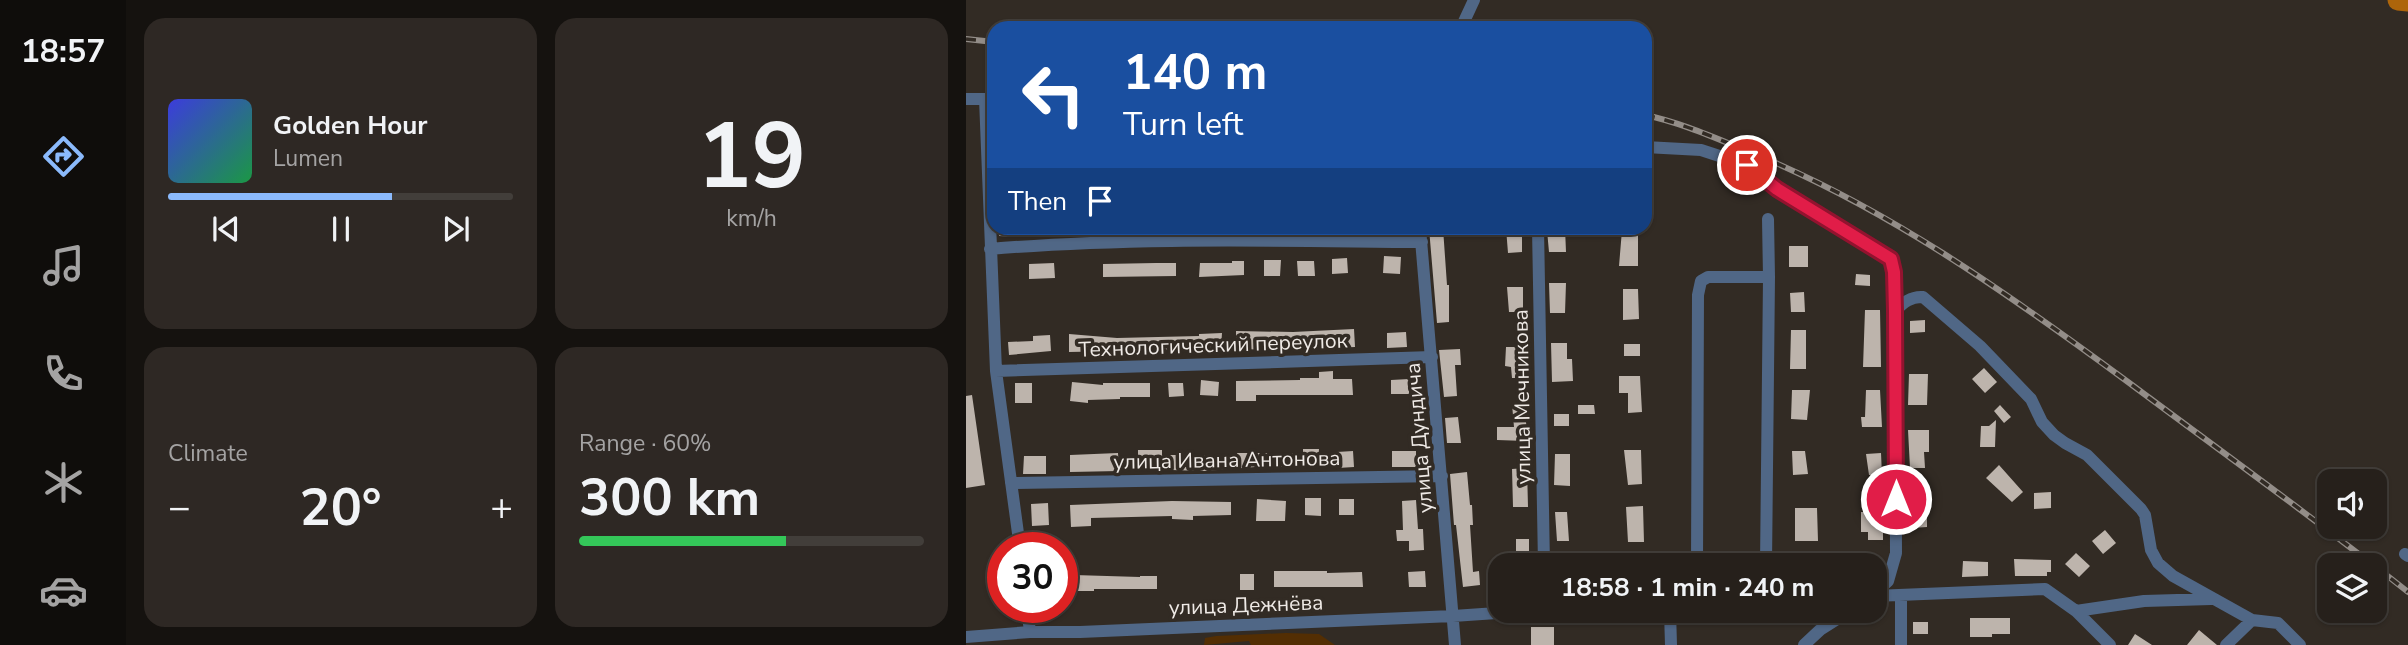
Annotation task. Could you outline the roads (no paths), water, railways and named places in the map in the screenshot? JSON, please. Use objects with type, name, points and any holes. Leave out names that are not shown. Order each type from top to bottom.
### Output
[{"type":"street","points":[[1464,21],[1474,0]]},
{"type":"street","points":[[966,99],[987,99]]},
{"type":"street","points":[[1652,147],[1701,150],[1747,165],[1777,189],[1891,259],[1895,311],[1896,553],[1887,582]]},
{"type":"street","points":[[1766,553],[1768,219]]},
{"type":"street","points":[[990,235],[996,371],[1018,532]]},
{"type":"street","name":"улица Дундича","points":[[1421,235],[1455,645]]},
{"type":"street","name":"улица Мечникова","points":[[1538,235],[1544,553]]},
{"type":"street","points":[[990,249],[1061,243],[1422,242]]},
{"type":"street","points":[[1698,553],[1698,295],[1701,281],[1708,277],[1769,277]]},
{"type":"street","points":[[1895,311],[1916,296],[1923,296],[1980,346],[2031,399],[2042,422],[2054,435],[2087,455],[2141,509],[2147,523],[2151,550],[2158,563],[2173,576],[2252,620],[2278,623],[2301,645]]},
{"type":"street","name":"Технологический переулок","points":[[996,371],[1432,357]]},
{"type":"street","name":"улица Ивана Антонова","points":[[1011,483],[1443,476]]},
{"type":"street","points":[[1887,595],[2045,589],[2076,611],[2110,645]]},
{"type":"street","points":[[1901,596],[1901,645]]},
{"type":"street","points":[[2076,611],[2144,601],[2214,599]]},
{"type":"street","name":"улица Дежнёва","points":[[966,636],[1030,632],[1081,638],[1488,614]]},
{"type":"street","points":[[2225,645],[2252,620]]},
{"type":"street","points":[[1029,623],[1030,632]]},
{"type":"street","points":[[1670,623],[1671,645]]},
{"type":"street","points":[[1804,645],[1831,623]]},
{"type":"waterway","points":[[2398,0],[2408,1]]},
{"type":"railway","points":[[966,39],[987,41]]},
{"type":"railway","points":[[1652,117],[1696,130],[1797,172],[1847,197],[1944,254],[2083,349],[2357,553]]},
{"type":"railway","points":[[2387,575],[2408,592]]}]
